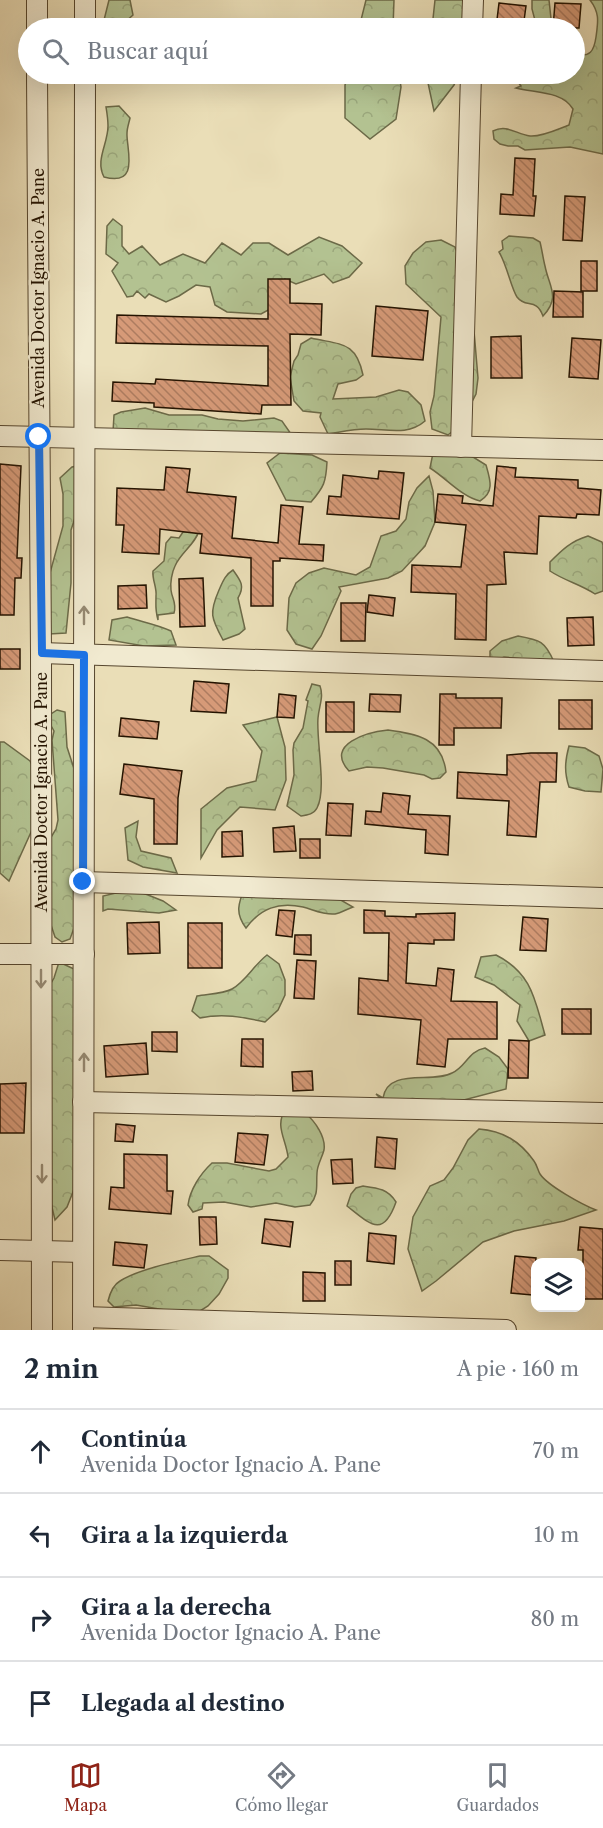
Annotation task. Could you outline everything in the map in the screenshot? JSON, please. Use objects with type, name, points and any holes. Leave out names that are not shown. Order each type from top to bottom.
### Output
[{"type":"street","points":[[37,0],[37,18]]},
{"type":"street","points":[[85,0],[85,18]]},
{"type":"street","points":[[472,18],[473,0]]},
{"type":"street","name":"Avenida Doctor Ignacio A. Pane","points":[[37,84],[42,653],[42,1330]]},
{"type":"street","points":[[85,84],[83,1323],[506,1330]]},
{"type":"street","points":[[461,447],[471,84]]},
{"type":"street","points":[[0,436],[603,450]]},
{"type":"street","points":[[42,653],[603,671]]},
{"type":"street","points":[[83,882],[603,898]]},
{"type":"street","points":[[0,954],[84,954]]},
{"type":"street","points":[[83,1102],[603,1113]]},
{"type":"street","points":[[0,1250],[84,1252]]},
{"type":"green space","points":[[109,0],[130,0],[133,15],[130,18],[104,18]]},
{"type":"green space","points":[[366,0],[394,0],[393,18],[362,18]]},
{"type":"green space","points":[[435,0],[473,0],[471,18],[433,18]]},
{"type":"green space","points":[[532,0],[549,0],[551,18],[534,18]]},
{"type":"green space","points":[[590,0],[603,0],[603,154],[570,147],[525,150],[518,146],[500,144],[494,139],[493,131],[498,129],[535,136],[569,125],[573,109],[568,103],[555,96],[516,88],[521,86],[520,84],[585,84],[585,55],[592,50],[597,27],[598,18]]},
{"type":"green space","points":[[401,84],[396,119],[370,139],[345,118],[345,85]]},
{"type":"green space","points":[[428,84],[454,84],[454,85],[434,111]]},
{"type":"green space","points":[[119,106],[130,118],[127,133],[129,164],[123,176],[116,179],[104,177],[101,158],[107,133],[106,107]]},
{"type":"green space","points":[[113,219],[122,226],[122,246],[129,254],[142,246],[160,265],[183,254],[205,263],[222,243],[241,255],[253,243],[269,243],[288,255],[319,237],[342,246],[362,263],[349,277],[333,283],[324,274],[296,284],[285,279],[283,302],[261,314],[227,312],[215,305],[210,287],[196,285],[166,302],[149,294],[145,298],[137,291],[133,296],[127,297],[112,271],[118,263],[106,254],[107,226]]},
{"type":"green space","points":[[509,236],[533,238],[540,242],[553,297],[543,316],[537,307],[520,300],[515,293],[499,252],[503,249],[502,241]]},
{"type":"green space","points":[[441,240],[455,247],[467,277],[471,295],[478,378],[476,394],[460,425],[448,435],[432,429],[430,412],[434,396],[441,317],[406,284],[405,266],[413,253],[426,242]]},
{"type":"green space","points":[[311,338],[346,346],[360,364],[363,375],[356,380],[338,384],[333,399],[376,397],[399,390],[408,392],[421,405],[425,421],[412,429],[397,431],[361,429],[328,434],[320,417],[321,413],[303,411],[294,401],[290,377],[294,361],[301,344]]},
{"type":"green space","points":[[145,408],[169,415],[202,415],[243,421],[274,418],[282,421],[291,434],[113,432],[114,415]]},
{"type":"green space","points":[[465,452],[486,465],[490,489],[480,501],[460,491],[430,468],[433,453]]},
{"type":"green space","points":[[280,453],[312,455],[327,462],[324,484],[311,502],[286,500],[267,463]]},
{"type":"green space","points":[[88,464],[81,499],[71,530],[71,583],[66,633],[49,634],[42,602],[63,526],[63,494],[60,478],[72,467]]},
{"type":"green space","points":[[429,476],[433,491],[435,522],[425,546],[402,571],[388,578],[339,587],[341,591],[321,636],[312,649],[296,644],[287,630],[289,598],[296,583],[309,573],[324,568],[356,575],[370,567],[381,536],[396,531],[406,519],[409,502],[417,488]]},
{"type":"green space","points":[[199,530],[195,540],[173,571],[171,587],[175,604],[174,613],[158,615],[158,620],[153,571],[164,561],[166,543],[171,537],[179,538],[183,532]]},
{"type":"green space","points":[[588,536],[602,542],[603,545],[603,591],[595,594],[550,571],[550,562],[572,543]]},
{"type":"green space","points":[[233,570],[241,584],[238,598],[245,629],[223,640],[214,621],[213,610],[223,581]]},
{"type":"green space","points":[[127,617],[171,631],[176,645],[144,646],[109,640],[112,620]]},
{"type":"green space","points":[[518,636],[541,643],[548,650],[554,662],[504,657],[490,663],[490,651],[502,641]]},
{"type":"green space","points":[[312,684],[320,686],[322,694],[318,718],[321,789],[316,810],[311,814],[301,816],[287,806],[294,775],[294,743],[303,728],[308,701],[306,700]]},
{"type":"green space","points":[[57,710],[65,712],[67,747],[78,781],[78,917],[70,939],[62,942],[55,937],[47,913],[47,844],[56,829],[58,820],[52,740],[54,731],[49,722],[51,714]]},
{"type":"green space","points":[[277,717],[285,747],[286,780],[275,810],[240,807],[217,830],[201,858],[201,809],[227,788],[256,781],[262,751],[243,725]]},
{"type":"green space","points":[[388,730],[409,733],[434,745],[444,761],[446,772],[440,778],[432,779],[424,775],[383,768],[367,767],[349,771],[343,762],[342,753],[345,747],[352,741],[370,733]]},
{"type":"green space","points":[[0,742],[4,742],[30,761],[44,789],[36,821],[9,881],[0,873]]},
{"type":"green space","points":[[569,746],[585,748],[599,756],[603,769],[601,792],[569,787],[566,766]]},
{"type":"green space","points":[[138,821],[136,837],[141,851],[171,858],[177,873],[143,867],[128,860],[125,828]]},
{"type":"green space","points":[[245,887],[339,899],[353,907],[331,914],[303,907],[278,906],[264,911],[246,928],[239,913]]},
{"type":"green space","points":[[133,889],[163,901],[176,910],[159,913],[108,909],[103,911],[103,896]]},
{"type":"green space","points":[[267,955],[279,964],[285,980],[285,995],[278,1010],[265,1022],[225,1016],[200,1018],[192,1011],[197,996],[232,989]]},
{"type":"green space","points":[[496,955],[508,962],[525,979],[535,999],[545,1035],[529,1041],[517,1021],[520,1005],[494,985],[475,977],[481,957]]},
{"type":"green space","points":[[59,962],[74,969],[80,1174],[67,1207],[55,1220],[47,1186],[50,985]]},
{"type":"green space","points":[[485,1048],[499,1057],[508,1069],[506,1089],[460,1101],[382,1100],[376,1094],[383,1098],[387,1088],[402,1079],[443,1076],[452,1073],[475,1052]]},
{"type":"green space","points":[[286,1109],[305,1113],[322,1135],[324,1150],[317,1170],[316,1193],[310,1205],[295,1207],[276,1203],[251,1207],[224,1202],[203,1203],[202,1209],[193,1212],[188,1205],[193,1188],[212,1163],[227,1163],[269,1171],[276,1169],[288,1157],[281,1126]]},
{"type":"green space","points":[[479,1129],[496,1132],[510,1138],[534,1161],[544,1179],[566,1195],[596,1210],[564,1221],[514,1231],[483,1242],[422,1291],[408,1249],[413,1217],[430,1186],[444,1180],[468,1140]]},
{"type":"green space","points":[[363,1186],[386,1192],[396,1202],[391,1214],[381,1224],[375,1225],[369,1222],[347,1206],[351,1194],[356,1188]]},
{"type":"green space","points":[[209,1256],[228,1270],[228,1278],[219,1294],[200,1311],[182,1313],[136,1305],[114,1307],[108,1301],[115,1285],[128,1277],[159,1266]]},
{"type":"building","points":[[499,3],[526,6],[524,18],[497,18]]},
{"type":"building","points":[[555,3],[581,4],[580,18],[554,18]]},
{"type":"building","points":[[515,158],[535,159],[534,216],[500,214],[501,194],[513,195]]},
{"type":"building","points":[[565,196],[585,197],[582,241],[563,240]]},
{"type":"building","points":[[581,261],[597,261],[597,291],[581,291]]},
{"type":"building","points":[[268,279],[290,279],[290,303],[322,304],[321,335],[290,334],[291,405],[262,405],[261,414],[154,407],[154,403],[112,401],[113,382],[155,384],[156,379],[268,386],[268,346],[116,343],[117,315],[268,319]]},
{"type":"building","points":[[554,291],[583,292],[583,317],[553,317]]},
{"type":"building","points":[[376,306],[428,311],[423,360],[372,356]]},
{"type":"building","points":[[521,336],[522,378],[491,378],[491,337]]},
{"type":"building","points":[[572,338],[601,340],[598,379],[569,377]]},
{"type":"building","points":[[0,464],[21,466],[17,558],[22,558],[21,578],[15,578],[14,615],[0,615]]},
{"type":"building","points":[[497,466],[516,468],[515,477],[578,480],[578,488],[601,490],[599,515],[577,514],[576,518],[539,516],[537,554],[504,552],[506,584],[487,585],[486,640],[455,639],[456,594],[411,592],[412,565],[461,567],[466,525],[435,522],[438,494],[463,496],[462,503],[493,506]]},
{"type":"building","points":[[166,467],[190,469],[187,492],[236,497],[232,538],[278,543],[281,505],[303,507],[299,544],[324,545],[323,561],[280,558],[280,561],[273,561],[273,606],[251,606],[251,558],[200,553],[202,534],[160,529],[159,554],[122,552],[124,525],[116,525],[117,488],[164,490]]},
{"type":"building","points":[[379,471],[404,473],[399,519],[327,514],[329,496],[341,497],[343,475],[378,479]]},
{"type":"building","points":[[203,578],[205,626],[180,627],[179,579]]},
{"type":"building","points":[[146,585],[147,608],[118,609],[118,586]]},
{"type":"building","points":[[369,595],[395,598],[393,616],[367,612]]},
{"type":"building","points":[[341,603],[366,603],[365,641],[341,641]]},
{"type":"building","points":[[593,617],[594,645],[568,646],[567,618]]},
{"type":"building","points":[[0,649],[20,649],[20,669],[0,669]]},
{"type":"building","points":[[194,681],[229,684],[226,713],[191,711]]},
{"type":"building","points":[[279,694],[296,696],[294,718],[277,717]]},
{"type":"building","points":[[370,694],[401,695],[400,712],[369,711]]},
{"type":"building","points":[[440,694],[456,694],[456,698],[502,698],[501,728],[454,728],[454,745],[439,745]]},
{"type":"building","points":[[559,700],[592,700],[592,729],[559,729]]},
{"type":"building","points":[[326,702],[354,702],[354,732],[326,732]]},
{"type":"building","points":[[121,718],[159,722],[157,739],[119,736]]},
{"type":"building","points":[[557,753],[556,782],[540,782],[536,837],[507,835],[509,801],[457,798],[458,772],[507,775],[507,755]]},
{"type":"building","points":[[124,764],[182,771],[178,798],[177,844],[154,844],[154,799],[120,794]]},
{"type":"building","points":[[383,793],[410,796],[408,814],[450,816],[448,855],[425,853],[426,830],[365,824],[366,811],[381,812]]},
{"type":"building","points":[[328,803],[353,804],[351,836],[326,835]]},
{"type":"building","points":[[294,826],[296,851],[274,852],[273,828]]},
{"type":"building","points":[[242,831],[243,856],[222,857],[222,832]]},
{"type":"building","points":[[300,839],[320,839],[320,858],[300,858]]},
{"type":"building","points":[[279,910],[295,911],[292,937],[276,935]]},
{"type":"building","points":[[364,910],[385,911],[385,916],[416,917],[416,914],[455,913],[454,940],[434,940],[434,944],[408,943],[406,983],[436,986],[438,968],[454,970],[451,1001],[497,1002],[497,1039],[448,1039],[445,1067],[417,1064],[421,1020],[358,1014],[359,978],[388,981],[389,933],[364,933]]},
{"type":"building","points":[[523,917],[548,919],[546,951],[520,950]]},
{"type":"building","points":[[159,922],[160,953],[128,954],[127,923]]},
{"type":"building","points":[[188,923],[222,923],[222,968],[188,968]]},
{"type":"building","points":[[295,935],[311,935],[311,955],[294,954]]},
{"type":"building","points":[[297,960],[316,961],[314,999],[294,998]]},
{"type":"building","points":[[562,1009],[591,1009],[591,1034],[562,1034]]},
{"type":"building","points":[[152,1032],[177,1032],[177,1052],[152,1051]]},
{"type":"building","points":[[242,1039],[263,1039],[263,1067],[241,1066]]},
{"type":"building","points":[[509,1040],[529,1041],[528,1078],[508,1078]]},
{"type":"building","points":[[146,1043],[148,1074],[106,1077],[104,1046]]},
{"type":"building","points":[[312,1071],[313,1090],[293,1091],[292,1072]]},
{"type":"building","points":[[26,1083],[24,1133],[0,1133],[0,1084]]},
{"type":"building","points":[[116,1124],[135,1126],[133,1142],[115,1141]]},
{"type":"building","points":[[238,1133],[268,1135],[264,1165],[235,1162]]},
{"type":"building","points":[[377,1137],[397,1139],[395,1169],[375,1167]]},
{"type":"building","points":[[124,1154],[167,1155],[167,1191],[173,1191],[171,1214],[109,1209],[111,1187],[124,1188]]},
{"type":"building","points":[[352,1159],[353,1183],[333,1184],[331,1160]]},
{"type":"building","points":[[199,1217],[216,1217],[217,1244],[200,1245]]},
{"type":"building","points":[[265,1219],[293,1222],[290,1247],[262,1243]]},
{"type":"building","points":[[580,1227],[603,1229],[603,1299],[585,1299],[585,1258],[583,1258],[583,1250],[578,1250]]},
{"type":"building","points":[[369,1233],[396,1236],[394,1264],[367,1261]]},
{"type":"building","points":[[115,1242],[147,1245],[144,1268],[113,1265]]},
{"type":"building","points":[[515,1256],[536,1258],[531,1258],[531,1295],[511,1293]]},
{"type":"building","points":[[335,1261],[351,1261],[351,1285],[335,1285]]},
{"type":"building","points":[[303,1272],[325,1273],[325,1301],[303,1301]]},
{"type":"route","points":[[39,437],[42,653],[84,655],[83,882]]}]
